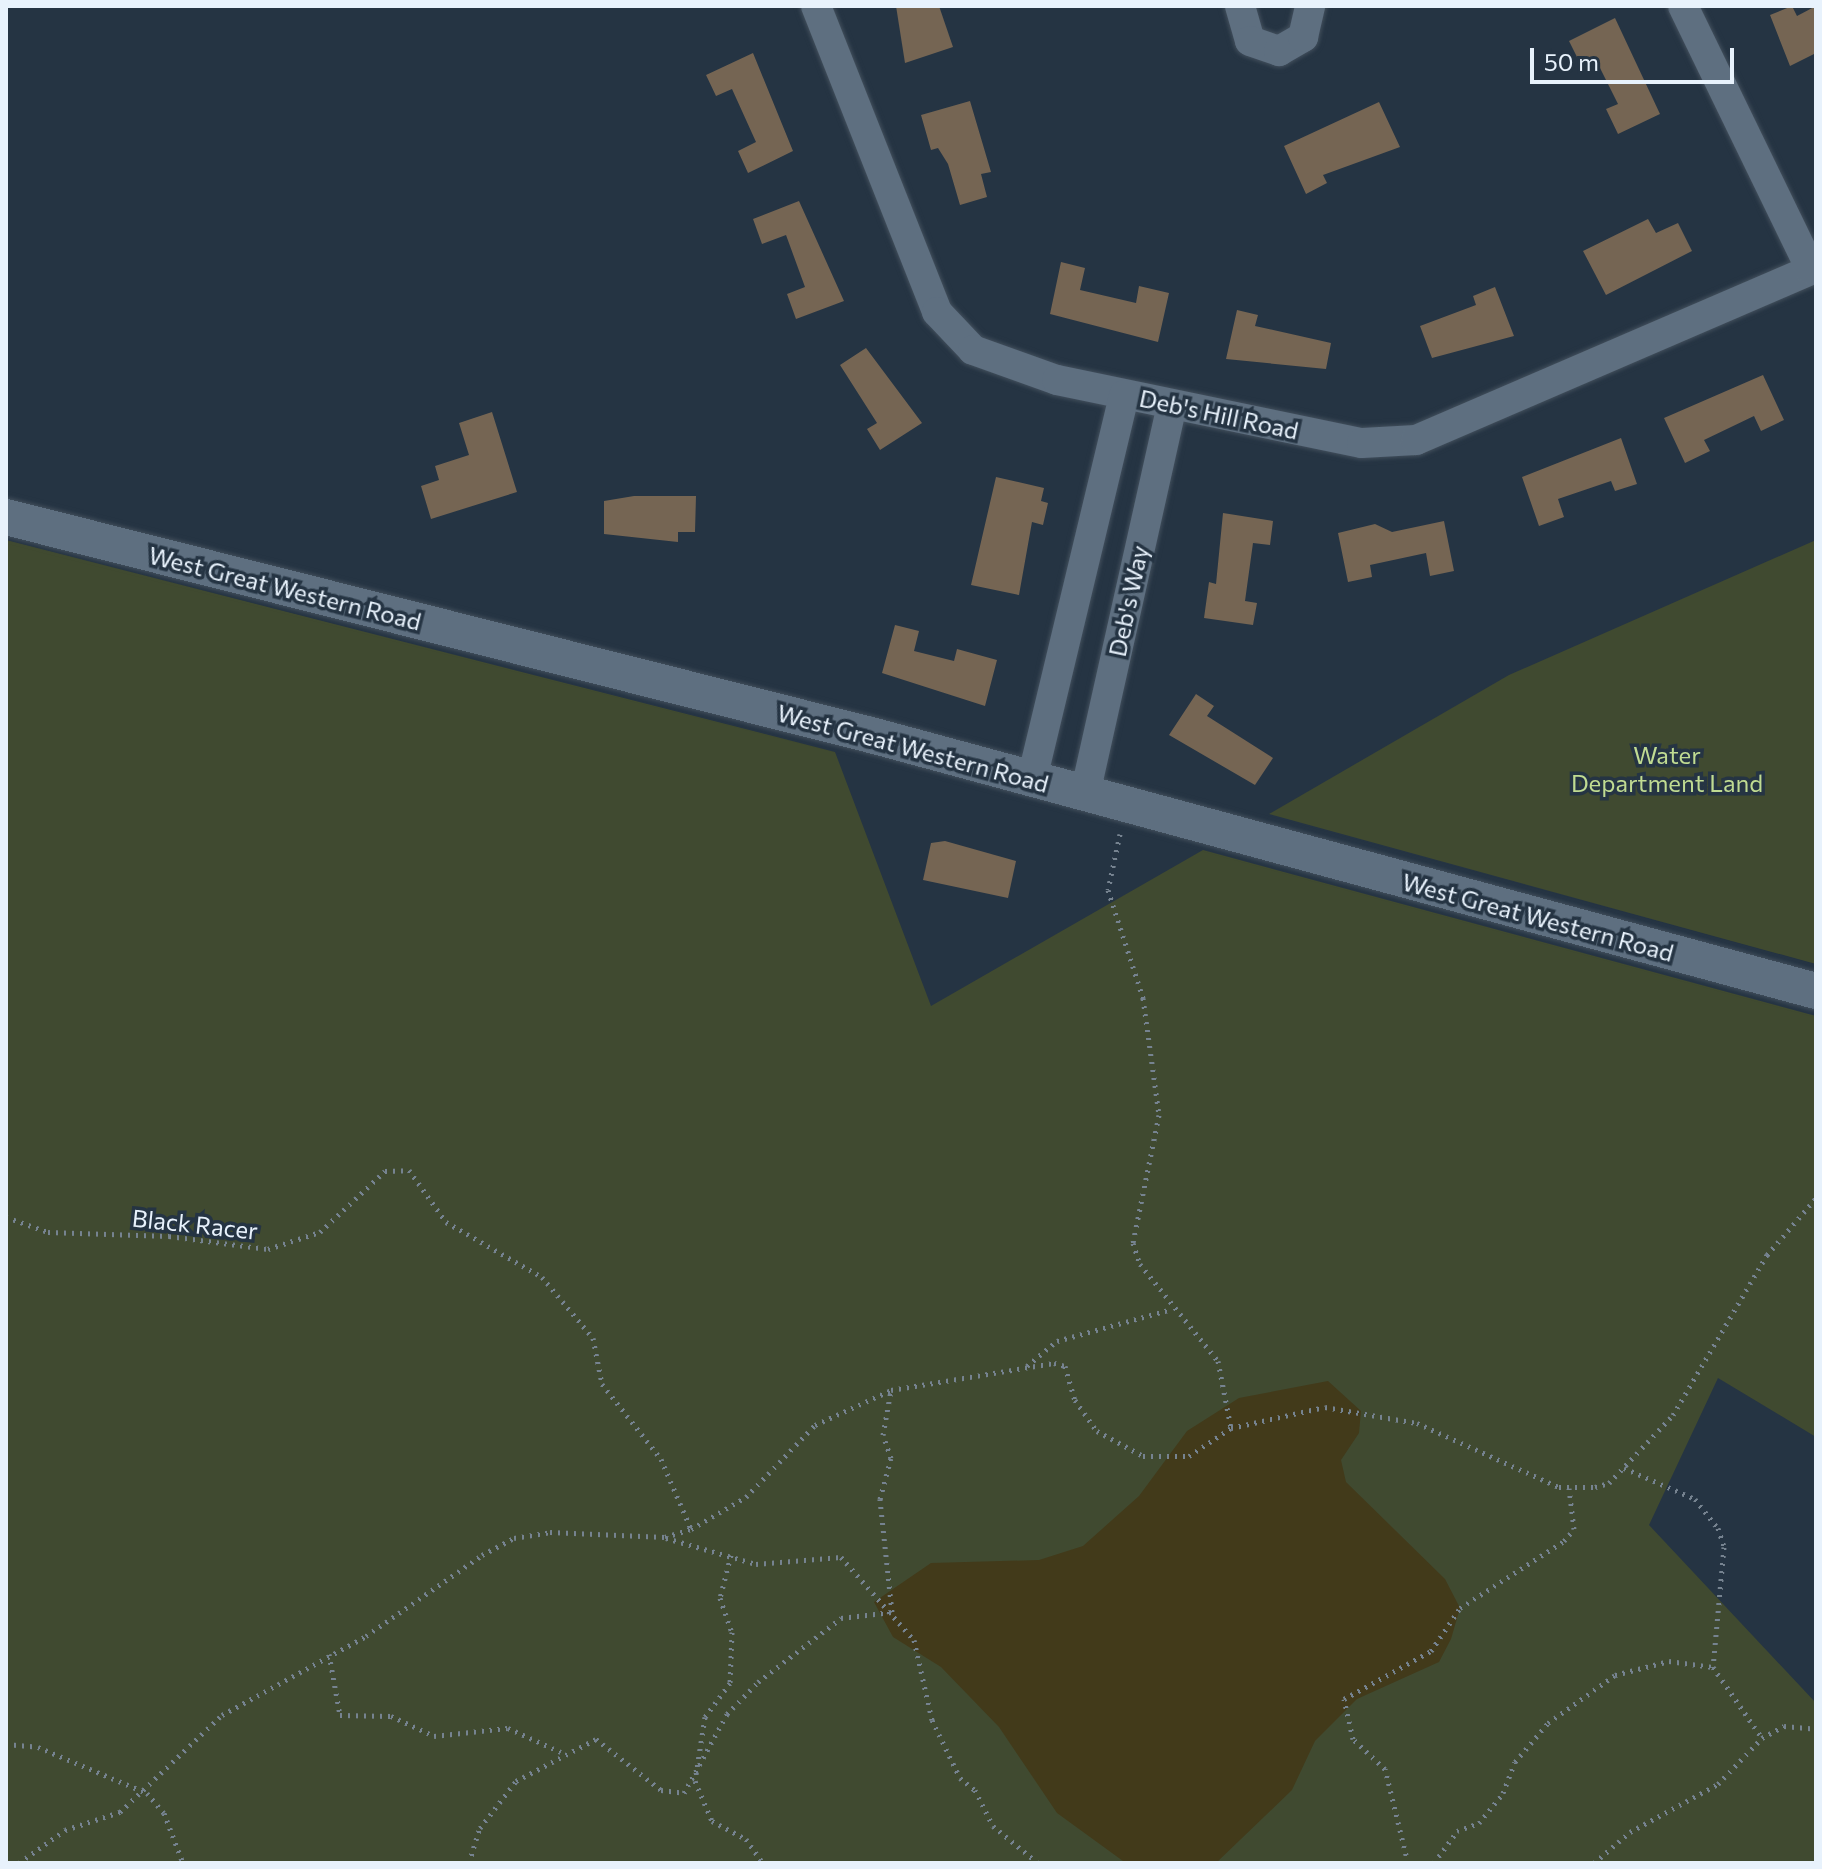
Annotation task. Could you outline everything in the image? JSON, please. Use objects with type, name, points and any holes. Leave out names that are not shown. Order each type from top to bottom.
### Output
[{"type":"street","name":"Deb's Hill Road","points":[[816,6],[937,312],[973,350],[1001,363],[1171,408],[1362,443],[1416,440],[1814,269]]},
{"type":"street","points":[[1240,6],[1250,41],[1279,51],[1303,37],[1310,6]]},
{"type":"street","points":[[1683,6],[1814,269]]},
{"type":"street","name":"Deb's Way","points":[[1032,779],[1124,395]]},
{"type":"street","name":"Deb's Way","points":[[1085,794],[1171,408]]},
{"type":"street","name":"West Great Western Road","points":[[6,517],[1032,779],[1816,991]]},
{"type":"path","points":[[1139,810],[1121,826],[1108,890],[1143,998],[1159,1115],[1133,1243],[1172,1309],[1218,1361],[1231,1428]]},
{"type":"path","name":"Black Racer","points":[[6,1217],[48,1232],[169,1236],[268,1249],[320,1232],[385,1171],[409,1170],[446,1222],[542,1277],[593,1338],[602,1384],[661,1459],[691,1529]]},
{"type":"path","points":[[665,1537],[691,1529],[746,1497],[815,1425],[891,1390],[1026,1367],[1065,1366],[1075,1400],[1097,1431],[1131,1450],[1189,1456],[1231,1428],[1325,1407],[1417,1423],[1569,1488],[1609,1483],[1673,1415],[1767,1255],[1816,1198]]},
{"type":"path","points":[[1026,1367],[1057,1341],[1172,1309]]},
{"type":"path","points":[[891,1390],[883,1435],[891,1458],[880,1499],[892,1612]]},
{"type":"path","points":[[1624,1468],[1695,1499],[1718,1528],[1724,1547],[1713,1667],[1762,1738]]},
{"type":"path","points":[[1408,1863],[1385,1769],[1353,1739],[1344,1699],[1431,1651],[1460,1608],[1564,1541],[1574,1529],[1569,1488]]},
{"type":"path","points":[[19,1863],[65,1830],[120,1812],[147,1793],[222,1715],[329,1654],[514,1538],[665,1537],[756,1564],[841,1557],[914,1640],[932,1720],[960,1778],[975,1790],[993,1826],[1038,1863]]},
{"type":"path","points":[[731,1555],[720,1598],[732,1632],[730,1683],[705,1717],[695,1781],[712,1821],[746,1839],[763,1863]]},
{"type":"path","points":[[469,1863],[480,1828],[516,1781],[561,1752],[606,1741],[672,1796],[695,1781],[727,1714],[758,1682],[841,1618],[892,1612]]},
{"type":"path","points":[[329,1654],[340,1715],[391,1716],[434,1736],[508,1728],[561,1752]]},
{"type":"path","points":[[1434,1863],[1457,1831],[1479,1823],[1503,1793],[1515,1762],[1548,1723],[1615,1675],[1669,1661],[1713,1667]]},
{"type":"path","points":[[1594,1863],[1630,1832],[1695,1802],[1762,1738],[1784,1726],[1816,1729]]},
{"type":"path","points":[[6,1744],[38,1747],[147,1793],[164,1813],[183,1863]]},
{"type":"green space","points":[[6,540],[835,752],[931,1006],[1203,850],[1816,1016],[1816,1437],[1718,1378],[1649,1525],[1816,1703],[1816,1863],[6,1863]]},
{"type":"green space","name":"Water Department Land","points":[[1816,540],[1816,964],[1269,814],[1509,675]]},
{"type":"sand","points":[[1328,1381],[1361,1411],[1359,1433],[1341,1460],[1346,1482],[1445,1579],[1460,1608],[1451,1639],[1439,1662],[1357,1699],[1315,1741],[1292,1790],[1216,1863],[1123,1861],[1057,1813],[999,1727],[941,1667],[893,1637],[874,1602],[931,1563],[1039,1560],[1083,1546],[1139,1496],[1187,1431],[1239,1398]]},
{"type":"building","points":[[896,6],[939,6],[953,47],[905,63]]},
{"type":"building","points":[[1792,6],[1797,16],[1816,6],[1816,53],[1790,66],[1770,15]]},
{"type":"building","points":[[1615,18],[1660,114],[1618,134],[1606,109],[1618,104],[1594,56],[1580,63],[1569,41]]},
{"type":"building","points":[[753,53],[793,151],[748,173],[738,151],[756,142],[732,89],[716,96],[706,75]]},
{"type":"building","points":[[970,101],[991,172],[981,174],[987,197],[960,205],[948,164],[938,148],[931,150],[921,115]]},
{"type":"building","points":[[1379,102],[1400,147],[1323,175],[1327,183],[1306,194],[1284,146]]},
{"type":"building","points":[[799,201],[844,301],[796,319],[787,294],[805,287],[786,235],[762,244],[753,219]]},
{"type":"building","points":[[1648,219],[1656,233],[1678,223],[1692,251],[1606,295],[1583,251]]},
{"type":"building","points":[[1061,262],[1085,268],[1080,290],[1136,303],[1139,286],[1169,293],[1158,342],[1050,314]]},
{"type":"building","points":[[1495,287],[1514,336],[1432,358],[1420,326],[1476,305],[1473,296]]},
{"type":"building","points":[[1237,310],[1258,315],[1255,326],[1331,343],[1326,369],[1226,359]]},
{"type":"building","points":[[866,348],[922,423],[880,450],[867,429],[877,423],[840,365]]},
{"type":"building","points":[[1763,375],[1784,420],[1761,431],[1754,416],[1704,440],[1710,451],[1685,463],[1664,418]]},
{"type":"building","points":[[492,412],[517,492],[431,519],[421,486],[439,480],[435,466],[469,455],[459,423]]},
{"type":"building","points":[[1621,438],[1637,484],[1615,491],[1611,481],[1558,499],[1564,517],[1539,526],[1522,477]]},
{"type":"building","points":[[996,477],[1044,488],[1041,501],[1048,503],[1043,525],[1032,522],[1019,595],[971,585]]},
{"type":"building","points":[[634,496],[696,496],[695,532],[678,532],[678,542],[604,534],[604,501]]},
{"type":"building","points":[[1223,513],[1273,521],[1270,545],[1253,543],[1245,601],[1257,603],[1253,625],[1204,618],[1209,582],[1216,584]]},
{"type":"building","points":[[1444,521],[1454,571],[1430,576],[1426,553],[1370,565],[1372,577],[1348,582],[1338,533],[1375,524],[1392,532]]},
{"type":"building","points":[[895,625],[919,631],[914,651],[954,661],[957,649],[997,660],[985,706],[882,673]]},
{"type":"building","points":[[1196,694],[1214,706],[1207,716],[1273,758],[1255,785],[1169,735]]},
{"type":"building","points":[[945,841],[1016,861],[1008,898],[923,880],[931,843]]}]
